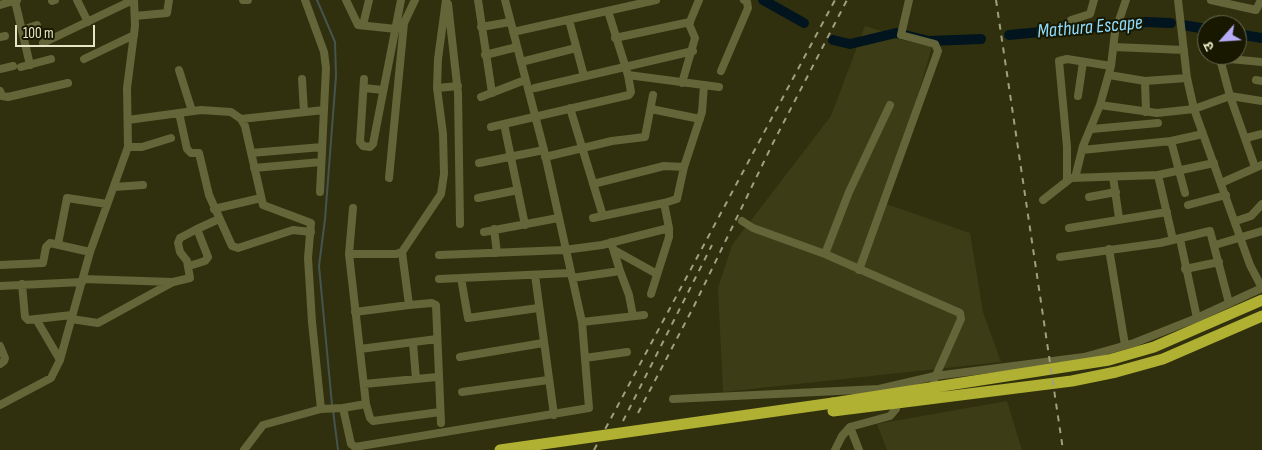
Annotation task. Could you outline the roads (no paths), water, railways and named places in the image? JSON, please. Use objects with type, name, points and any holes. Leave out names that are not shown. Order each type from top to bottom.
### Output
[{"type":"highway","points":[[550,450],[833,407],[934,381],[1109,360],[1154,347],[1262,300]]},
{"type":"highway","points":[[500,450],[833,407],[897,402],[1072,381],[1116,372],[1163,358],[1262,316]]},
{"type":"street","points":[[0,5],[16,0],[30,65]]},
{"type":"street","points":[[77,0],[88,22]]},
{"type":"street","points":[[0,405],[51,378],[60,360],[90,252],[128,148],[127,88],[134,35],[134,0],[115,4],[88,22],[43,43]]},
{"type":"street","points":[[135,16],[167,13],[169,11],[169,0]]},
{"type":"street","points":[[243,0],[248,0]]},
{"type":"street","points":[[305,0],[326,61],[320,192]]},
{"type":"street","points":[[346,0],[356,23],[396,29]]},
{"type":"street","points":[[363,25],[369,0]]},
{"type":"street","points":[[364,79],[360,142],[363,146],[370,147],[373,144],[401,0]]},
{"type":"street","points":[[389,178],[404,23],[415,0]]},
{"type":"street","points":[[446,0],[458,86],[460,224]]},
{"type":"street","points":[[349,254],[396,254],[402,252],[439,198],[444,174],[443,134],[437,88],[438,59],[446,0]]},
{"type":"street","points":[[478,0],[492,93]]},
{"type":"street","points":[[337,408],[354,447],[589,408],[582,322],[564,250],[544,153],[510,22],[507,0]]},
{"type":"street","points":[[513,32],[656,0]]},
{"type":"street","points":[[682,83],[693,51],[696,35],[689,27],[690,22],[699,0]]},
{"type":"street","points":[[721,72],[748,8],[747,2],[744,0]]},
{"type":"street","points":[[860,270],[938,51],[935,44],[901,34],[909,0]]},
{"type":"street","points":[[1072,20],[1090,14],[1094,0]]},
{"type":"street","points":[[1043,200],[1071,179],[1092,129],[1111,66],[1115,32],[1126,0]]},
{"type":"street","points":[[673,399],[864,388],[880,389],[1084,357],[1125,346],[1197,318],[1262,288],[1250,265],[1242,237],[1194,109],[1187,78],[1178,0]]},
{"type":"street","points":[[1211,0],[1233,3],[1256,10],[1261,2]]},
{"type":"street","points":[[492,128],[629,95],[631,92],[626,71],[608,11]]},
{"type":"street","points":[[569,20],[584,76]]},
{"type":"street","points":[[481,27],[510,22]]},
{"type":"street","points":[[616,38],[690,22]]},
{"type":"street","points":[[14,38],[37,25]]},
{"type":"street","points":[[84,60],[134,35]]},
{"type":"street","points":[[1114,47],[1184,50]]},
{"type":"street","points":[[485,55],[517,48]]},
{"type":"street","points":[[521,62],[576,48]]},
{"type":"street","points":[[535,88],[584,76],[626,71],[693,51]]},
{"type":"street","points":[[1071,179],[1059,61],[1067,58],[1111,66]]},
{"type":"street","points":[[0,69],[30,65],[51,59]]},
{"type":"street","points":[[1247,60],[1262,62]]},
{"type":"street","points":[[1078,96],[1084,62]]},
{"type":"street","points":[[1221,65],[1230,96],[1258,166],[1221,183]]},
{"type":"street","points":[[179,70],[192,111]]},
{"type":"street","points":[[626,71],[682,83],[719,87]]},
{"type":"street","points":[[1108,75],[1145,81],[1187,78]]},
{"type":"street","points":[[302,79],[304,112]]},
{"type":"street","points":[[481,97],[525,80]]},
{"type":"street","points":[[1145,81],[1146,112]]},
{"type":"street","points":[[0,91],[2,96],[8,97],[68,83]]},
{"type":"street","points":[[592,218],[675,200],[678,196],[684,166],[700,119],[704,85]]},
{"type":"street","points":[[437,88],[458,86]]},
{"type":"street","points":[[364,88],[383,90]]},
{"type":"street","points":[[479,163],[511,157],[581,149],[618,140],[645,138],[653,95]]},
{"type":"street","points":[[1100,105],[1157,113],[1194,109],[1230,96],[1262,101]]},
{"type":"street","points":[[825,254],[848,192],[890,105]]},
{"type":"street","points":[[570,108],[603,216]]},
{"type":"street","points":[[651,109],[700,119]]},
{"type":"street","points":[[241,119],[324,110]]},
{"type":"street","points":[[128,120],[192,111],[231,112],[241,119],[245,126],[263,205],[311,223],[308,258],[320,409]]},
{"type":"street","points":[[178,113],[188,149],[191,153],[198,152],[200,154],[214,209],[234,248],[292,230],[311,232]]},
{"type":"street","points":[[1092,129],[1158,123]]},
{"type":"street","points":[[504,124],[525,225]]},
{"type":"street","points":[[1082,150],[1170,141],[1203,134]]},
{"type":"street","points":[[1246,138],[1262,134]]},
{"type":"street","points":[[128,148],[142,147],[171,138]]},
{"type":"street","points":[[1170,141],[1185,193]]},
{"type":"street","points":[[251,153],[322,146]]},
{"type":"street","points":[[254,168],[321,162]]},
{"type":"street","points":[[1071,179],[1158,175],[1214,163]]},
{"type":"street","points":[[593,184],[664,166],[684,166]]},
{"type":"street","points":[[1158,175],[1197,318]]},
{"type":"street","points":[[1113,177],[1118,218]]},
{"type":"street","points":[[114,187],[144,185]]},
{"type":"street","points":[[478,198],[518,190]]},
{"type":"street","points":[[1088,197],[1116,192]]},
{"type":"street","points":[[1188,206],[1226,195]]},
{"type":"street","points":[[58,244],[67,198],[107,204]]},
{"type":"street","points":[[214,209],[260,198]]},
{"type":"street","points":[[651,294],[669,237],[664,203]]},
{"type":"street","points":[[1236,221],[1251,216],[1262,204]]},
{"type":"street","points":[[353,208],[349,254],[366,404],[373,421],[440,412]]},
{"type":"street","points":[[1069,228],[1118,218],[1167,212]]},
{"type":"street","points":[[484,232],[558,218]]},
{"type":"street","points":[[0,286],[83,280],[173,282],[190,278],[189,266],[179,250],[179,240],[219,219]]},
{"type":"street","points":[[742,221],[753,228],[825,254],[960,313],[961,319],[934,381]]},
{"type":"street","points":[[439,255],[564,250],[612,246],[669,228]]},
{"type":"street","points":[[189,266],[205,261],[208,257],[197,229]]},
{"type":"street","points":[[494,230],[497,253]]},
{"type":"street","points":[[1060,257],[1177,239],[1210,231],[1229,303]]},
{"type":"street","points":[[1215,245],[1262,231]]},
{"type":"street","points":[[0,265],[40,264],[44,261],[47,244],[58,244],[90,252]]},
{"type":"street","points":[[612,246],[629,295],[633,316]]},
{"type":"street","points":[[612,246],[657,274]]},
{"type":"street","points":[[1109,249],[1125,346]]},
{"type":"street","points":[[402,252],[409,304]]},
{"type":"street","points":[[1185,269],[1219,262]]},
{"type":"street","points":[[439,279],[571,275],[620,271]]},
{"type":"street","points":[[534,275],[554,415]]},
{"type":"street","points":[[460,278],[468,318],[538,308]]},
{"type":"street","points":[[22,284],[25,317],[28,320],[71,317],[98,323],[173,282]]},
{"type":"street","points":[[355,312],[409,304],[432,303],[436,305],[441,423]]},
{"type":"street","points":[[582,322],[644,315]]},
{"type":"street","points":[[36,319],[60,360]]},
{"type":"street","points":[[360,349],[437,339]]},
{"type":"street","points":[[413,342],[416,379]]},
{"type":"street","points":[[460,357],[543,343]]},
{"type":"street","points":[[0,346],[5,358],[0,364]]},
{"type":"street","points":[[585,358],[627,352]]},
{"type":"street","points":[[364,384],[438,377]]},
{"type":"street","points":[[462,392],[548,380]]},
{"type":"street","points":[[835,450],[842,436],[850,427],[890,416],[896,409],[897,402]]},
{"type":"street","points":[[244,450],[263,426],[320,409],[366,404]]},
{"type":"street","points":[[850,427],[859,450]]},
{"type":"waterway","points":[[317,0],[335,42],[336,76],[325,219],[319,266],[332,405]]},
{"type":"waterway","name":"Mathura Escape","points":[[763,0],[804,23]]},
{"type":"waterway","name":"Mathura Escape","points":[[1009,35],[1145,22],[1171,23]]},
{"type":"waterway","name":"Mathura Escape","points":[[1182,25],[1197,27]]},
{"type":"waterway","name":"Mathura Escape","points":[[833,40],[850,44],[896,33],[929,41],[981,39]]},
{"type":"waterway","name":"Mathura Escape","points":[[1247,36],[1262,38]]},
{"type":"waterway","points":[[333,410],[338,450]]},
{"type":"railway","points":[[594,450],[835,0]]},
{"type":"railway","points":[[638,413],[694,306],[773,143],[847,0]]},
{"type":"railway","points":[[996,0],[1063,450]]},
{"type":"railway","points":[[623,421],[712,245]]}]
